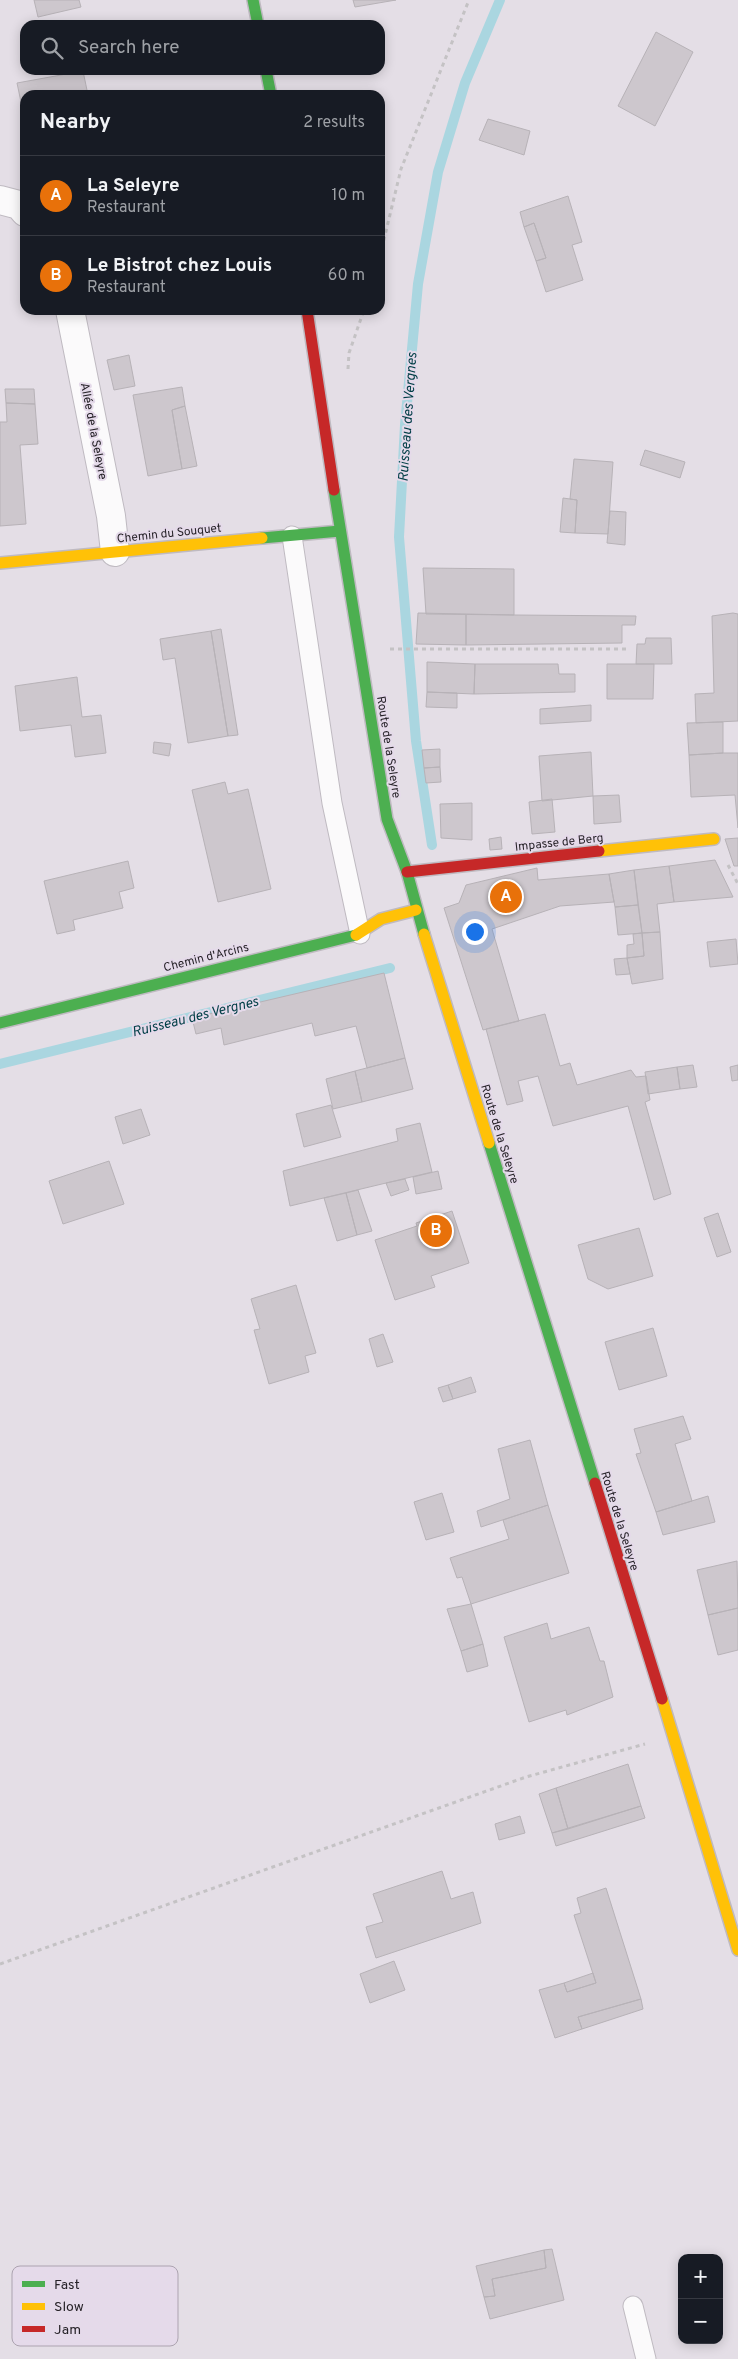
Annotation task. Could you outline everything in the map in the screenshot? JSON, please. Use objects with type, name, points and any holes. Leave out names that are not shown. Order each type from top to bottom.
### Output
[{"type":"street","points":[[253,0],[257,20]]},
{"type":"street","points":[[267,75],[270,90]]},
{"type":"street","points":[[0,200],[20,206]]},
{"type":"street","name":"Allée de la Seleyre","points":[[71,315],[112,516],[115,552]]},
{"type":"street","name":"Route de la Seleyre","points":[[308,315],[340,531],[387,819],[407,872],[416,910],[674,1736],[738,1950]]},
{"type":"street","name":"Chemin du Souquet","points":[[0,563],[340,531]]},
{"type":"street","name":"Impasse de Berg","points":[[407,872],[714,839]]},
{"type":"street","name":"Chemin d'Arcins","points":[[0,1023],[360,934],[381,919],[416,910]]},
{"type":"lane","points":[[292,536],[332,803],[360,934]]},
{"type":"lane","points":[[632,2306],[646,2359]]},
{"type":"path","points":[[385,235],[401,169],[469,0]]},
{"type":"path","points":[[359,649],[630,649]]},
{"type":"path","points":[[0,1964],[526,1777],[674,1736]]},
{"type":"building","points":[[34,0],[79,0],[81,7],[38,17]]},
{"type":"building","points":[[353,0],[396,0],[355,7]]},
{"type":"building","points":[[656,32],[693,52],[655,126],[618,106]]},
{"type":"building","points":[[61,75],[84,75],[87,90],[20,90],[20,97],[17,83]]},
{"type":"building","points":[[488,119],[530,131],[524,155],[479,140]]},
{"type":"building","points":[[568,196],[582,242],[572,245],[583,280],[546,292],[536,261],[546,258],[534,223],[524,227],[520,212]]},
{"type":"building","points":[[534,223],[546,258],[536,261],[524,227]]},
{"type":"building","points":[[129,355],[135,386],[114,390],[107,360]]},
{"type":"building","points":[[182,387],[185,406],[172,410],[182,469],[148,476],[133,395]]},
{"type":"building","points":[[5,389],[34,389],[35,404],[6,403]]},
{"type":"building","points":[[6,403],[35,404],[38,444],[20,445],[26,524],[0,526],[0,422],[7,422]]},
{"type":"building","points":[[185,406],[197,466],[182,469],[172,410]]},
{"type":"building","points":[[645,450],[685,462],[680,478],[640,465]]},
{"type":"building","points":[[574,459],[613,462],[608,534],[575,533],[577,500],[570,499]]},
{"type":"building","points":[[563,498],[577,500],[575,533],[560,532]]},
{"type":"building","points":[[610,511],[626,512],[625,545],[607,543]]},
{"type":"building","points":[[423,568],[514,569],[514,615],[426,614]]},
{"type":"building","points":[[418,613],[466,614],[466,645],[416,644]]},
{"type":"building","points":[[466,614],[636,616],[635,625],[622,625],[622,643],[466,645]]},
{"type":"building","points":[[738,614],[738,721],[696,723],[695,694],[714,693],[712,616]]},
{"type":"building","points":[[221,629],[238,735],[228,736],[211,631]]},
{"type":"building","points":[[211,631],[228,736],[188,743],[175,658],[163,660],[160,639]]},
{"type":"building","points":[[646,638],[671,638],[672,664],[636,664],[637,644],[645,644]]},
{"type":"building","points":[[427,662],[475,664],[474,694],[427,692]]},
{"type":"building","points":[[475,664],[558,664],[559,674],[575,674],[575,692],[474,694]]},
{"type":"building","points":[[607,664],[654,664],[653,699],[607,699]]},
{"type":"building","points":[[77,677],[82,717],[101,715],[106,753],[75,757],[71,725],[20,731],[15,686]]},
{"type":"building","points":[[427,692],[457,693],[457,708],[426,707]]},
{"type":"building","points":[[591,705],[591,721],[540,724],[540,709]]},
{"type":"building","points":[[723,722],[723,753],[689,755],[687,723]]},
{"type":"building","points":[[154,742],[171,744],[169,756],[153,753]]},
{"type":"building","points":[[440,749],[440,767],[424,768],[422,750]]},
{"type":"building","points":[[591,752],[593,796],[542,801],[539,756]]},
{"type":"building","points":[[738,753],[738,828],[735,795],[691,797],[689,755]]},
{"type":"building","points":[[440,767],[441,782],[426,783],[424,768]]},
{"type":"building","points":[[225,782],[228,794],[248,789],[271,889],[218,902],[192,790]]},
{"type":"building","points":[[619,795],[621,822],[594,824],[593,796]]},
{"type":"building","points":[[552,799],[555,832],[532,834],[529,802]]},
{"type":"building","points":[[472,803],[472,840],[441,838],[440,804]]},
{"type":"building","points":[[501,837],[502,849],[490,850],[489,839]]},
{"type":"building","points":[[738,838],[738,866],[734,866],[725,839]]},
{"type":"building","points":[[715,860],[733,897],[674,902],[669,866]]},
{"type":"building","points":[[128,861],[134,888],[119,892],[123,908],[73,920],[75,930],[57,934],[44,881]]},
{"type":"building","points":[[669,866],[674,902],[657,904],[660,932],[642,933],[634,870]]},
{"type":"building","points":[[537,868],[538,880],[609,874],[614,902],[560,906],[492,929],[519,1021],[483,1030],[444,908],[459,903],[466,885]]},
{"type":"building","points":[[634,870],[638,905],[615,907],[609,874]]},
{"type":"building","points":[[638,905],[642,933],[618,935],[615,907]]},
{"type":"building","points":[[660,932],[663,979],[632,984],[627,958],[644,956],[642,933]]},
{"type":"building","points":[[642,933],[644,956],[627,958],[627,945],[634,944],[633,934]]},
{"type":"building","points":[[736,939],[738,964],[710,967],[707,942]]},
{"type":"building","points":[[627,958],[630,974],[616,975],[614,959]]},
{"type":"building","points":[[384,973],[405,1058],[367,1068],[356,1026],[315,1036],[312,1023],[224,1045],[221,1028],[196,1034],[192,1018]]},
{"type":"building","points":[[545,1014],[560,1066],[570,1063],[577,1085],[631,1070],[636,1077],[646,1076],[650,1100],[645,1102],[671,1194],[654,1200],[628,1106],[553,1126],[538,1076],[518,1081],[523,1101],[507,1105],[486,1029]]},
{"type":"building","points":[[405,1058],[413,1089],[362,1102],[355,1071]]},
{"type":"building","points":[[693,1065],[697,1087],[680,1089],[677,1067]]},
{"type":"building","points":[[738,1065],[738,1080],[732,1081],[730,1067]]},
{"type":"building","points":[[677,1067],[680,1089],[648,1094],[645,1072]]},
{"type":"building","points":[[355,1071],[362,1102],[333,1109],[326,1079]]},
{"type":"building","points":[[331,1105],[341,1137],[304,1147],[296,1114]]},
{"type":"building","points":[[141,1109],[150,1135],[123,1144],[115,1117]]},
{"type":"building","points":[[420,1123],[432,1172],[290,1206],[283,1171],[398,1141],[396,1129]]},
{"type":"building","points":[[109,1161],[124,1204],[63,1224],[49,1181]]},
{"type":"building","points":[[438,1171],[442,1189],[416,1194],[413,1177]]},
{"type":"building","points":[[405,1179],[409,1190],[391,1196],[386,1183]]},
{"type":"building","points":[[358,1190],[372,1231],[357,1235],[346,1193]]},
{"type":"building","points":[[346,1193],[357,1235],[337,1241],[324,1198]]},
{"type":"building","points":[[452,1211],[469,1263],[431,1276],[435,1287],[395,1300],[375,1240],[417,1226],[416,1223]]},
{"type":"building","points":[[718,1213],[731,1252],[717,1257],[704,1218]]},
{"type":"building","points":[[639,1228],[653,1276],[608,1289],[588,1279],[578,1245]]},
{"type":"building","points":[[296,1285],[316,1353],[305,1356],[309,1372],[269,1384],[254,1330],[260,1329],[251,1299]]},
{"type":"building","points":[[653,1328],[667,1376],[619,1390],[605,1342]]},
{"type":"building","points":[[383,1334],[393,1362],[377,1367],[369,1339]]},
{"type":"building","points":[[471,1377],[476,1392],[453,1399],[448,1385]]},
{"type":"building","points":[[448,1385],[453,1399],[443,1402],[438,1388]]},
{"type":"building","points":[[683,1416],[691,1439],[675,1444],[692,1501],[656,1512],[636,1454],[641,1453],[634,1429]]},
{"type":"building","points":[[530,1440],[548,1505],[481,1527],[477,1511],[510,1499],[498,1449]]},
{"type":"building","points":[[442,1493],[454,1532],[426,1540],[414,1502]]},
{"type":"building","points":[[708,1496],[715,1522],[663,1535],[656,1512]]},
{"type":"building","points":[[548,1505],[569,1573],[471,1604],[462,1577],[457,1578],[450,1558],[509,1539],[503,1520]]},
{"type":"building","points":[[737,1561],[738,1608],[708,1615],[697,1570]]},
{"type":"building","points":[[471,1604],[483,1644],[461,1651],[447,1609]]},
{"type":"building","points":[[738,1608],[738,1650],[718,1655],[708,1615]]},
{"type":"building","points":[[547,1623],[551,1639],[589,1627],[600,1661],[604,1661],[613,1697],[567,1715],[566,1710],[529,1722],[504,1637]]},
{"type":"building","points":[[483,1644],[488,1666],[467,1672],[461,1651]]},
{"type":"building","points":[[628,1764],[641,1806],[568,1829],[556,1788]]},
{"type":"building","points":[[556,1788],[568,1829],[552,1833],[539,1794]]},
{"type":"building","points":[[641,1806],[645,1818],[556,1846],[552,1833]]},
{"type":"building","points":[[520,1816],[525,1833],[499,1840],[495,1824]]},
{"type":"building","points":[[442,1871],[451,1899],[473,1892],[481,1923],[376,1958],[366,1927],[383,1922],[373,1894]]},
{"type":"building","points":[[606,1888],[641,1999],[578,2017],[582,2029],[555,2038],[539,1990],[564,1983],[567,1992],[596,1983],[574,1915],[581,1913],[577,1898]]},
{"type":"building","points":[[394,1961],[405,1990],[370,2003],[360,1974]]},
{"type":"building","points":[[593,1973],[596,1983],[567,1992],[564,1983]]},
{"type":"building","points":[[641,1999],[643,2009],[582,2029],[578,2017]]},
{"type":"building","points":[[552,2249],[564,2300],[490,2319],[484,2297],[495,2296],[492,2279],[546,2268],[544,2250]]},
{"type":"building","points":[[544,2250],[546,2268],[492,2279],[495,2296],[484,2297],[476,2266]]},
{"type":"waterway","name":"Ruisseau des Vergnes","points":[[432,845],[416,741],[399,537],[405,425],[418,284],[438,172],[465,83],[500,0]]},
{"type":"waterway","name":"Ruisseau des Vergnes","points":[[0,1064],[390,968]]},
{"type":"traffic: fast","points":[[253,0],[257,20]]},
{"type":"traffic: fast","points":[[267,75],[270,90]]},
{"type":"traffic: fast","points":[[334,490],[387,819],[407,872],[424,934]]},
{"type":"traffic: fast","points":[[262,538],[340,531]]},
{"type":"traffic: fast","points":[[0,1023],[356,935]]},
{"type":"traffic: fast","points":[[489,1143],[595,1483]]},
{"type":"traffic: slow","points":[[0,563],[262,538]]},
{"type":"traffic: slow","points":[[599,851],[714,839]]},
{"type":"traffic: slow","points":[[356,935],[381,919],[416,910]]},
{"type":"traffic: slow","points":[[424,934],[489,1143]]},
{"type":"traffic: slow","points":[[662,1699],[738,1950]]},
{"type":"traffic: jam","points":[[308,315],[334,490]]},
{"type":"traffic: jam","points":[[407,872],[599,851]]},
{"type":"traffic: jam","points":[[595,1483],[662,1699]]},
{"type":"place","name":"La Seleyre","points":[[506,897]]},
{"type":"place","name":"Le Bistrot chez Louis","points":[[436,1231]]}]
